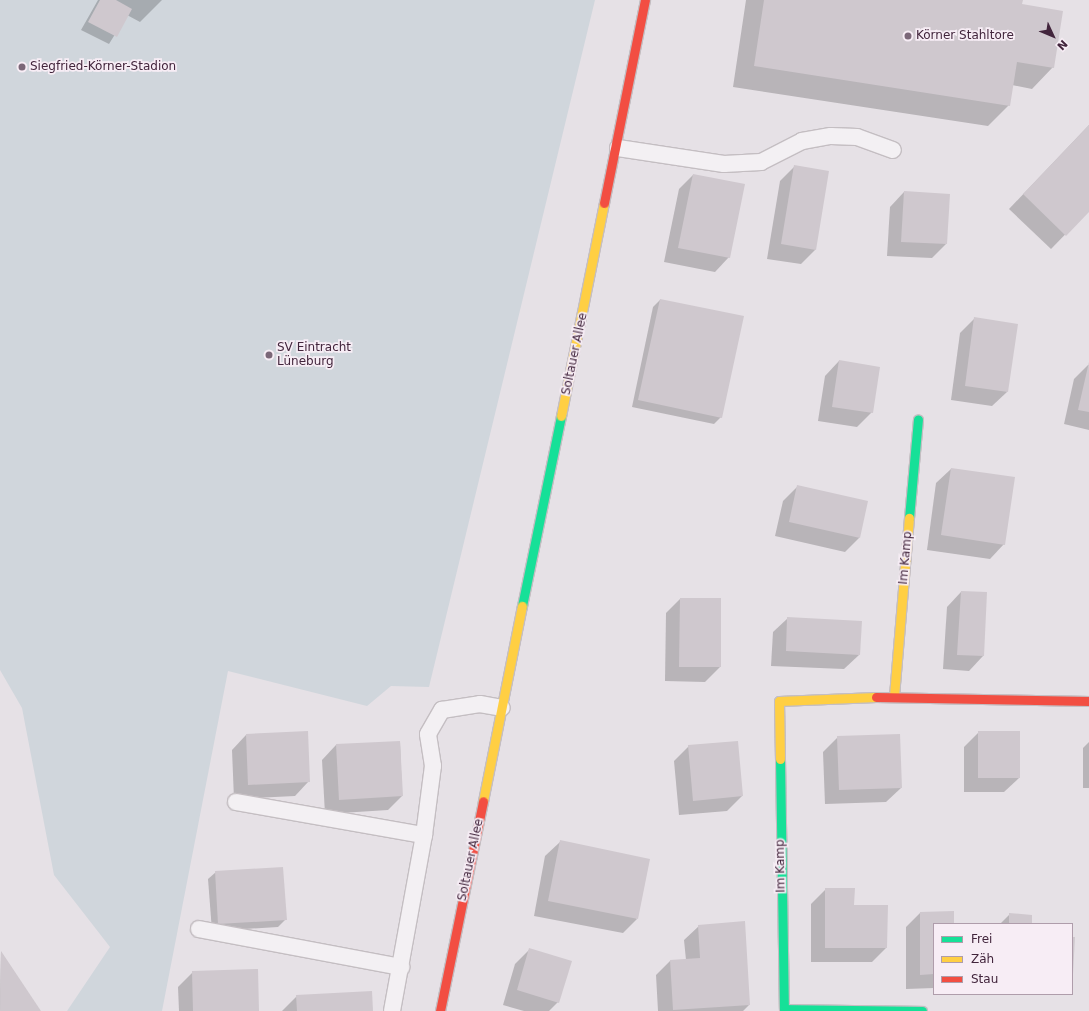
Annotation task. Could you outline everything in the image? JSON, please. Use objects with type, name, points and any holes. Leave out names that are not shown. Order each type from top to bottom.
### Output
[{"type":"street","name":"Soltauer Allee","points":[[440,1011],[618,148],[646,0]]},
{"type":"street","name":"Im Kamp","points":[[894,696],[918,419]]},
{"type":"street","name":"Im Kamp","points":[[922,1011],[784,1009],[779,701],[894,696],[1089,700]]},
{"type":"lane","points":[[618,148],[732,164],[761,162],[802,141],[831,136],[857,137],[893,150]]},
{"type":"lane","points":[[392,1011],[424,835],[433,766],[428,734],[442,710],[480,704],[502,708]]},
{"type":"lane","points":[[236,802],[424,835]]},
{"type":"lane","points":[[199,929],[401,967]]},
{"type":"shaded area","name":"SV Eintracht Lüneburg","points":[[0,0],[595,0],[429,687],[391,686],[367,706],[228,671],[162,1011],[67,1011],[110,947],[54,875],[22,708],[0,670]]},
{"type":"building","points":[[100,0],[116,0],[132,9],[117,37],[88,22]]},
{"type":"building","name":"Körner Stahltore","points":[[764,0],[1023,0],[1022,4],[1063,11],[1054,68],[1017,62],[1010,106],[754,66]]},
{"type":"building","points":[[1089,125],[1089,212],[1066,236],[1023,194]]},
{"type":"building","points":[[794,165],[829,171],[816,250],[781,244]]},
{"type":"building","points":[[693,174],[745,184],[730,258],[678,248]]},
{"type":"building","points":[[904,191],[950,194],[947,244],[901,242]]},
{"type":"building","points":[[660,299],[744,316],[722,418],[638,400]]},
{"type":"building","points":[[974,317],[1018,324],[1008,392],[965,386]]},
{"type":"building","points":[[839,360],[880,367],[873,413],[832,407]]},
{"type":"building","points":[[1089,362],[1089,412],[1078,410]]},
{"type":"building","points":[[951,468],[1015,477],[1005,545],[941,535]]},
{"type":"building","points":[[797,485],[868,501],[860,538],[789,522]]},
{"type":"building","points":[[961,591],[987,592],[984,656],[957,655]]},
{"type":"building","points":[[680,598],[721,598],[721,667],[679,667]]},
{"type":"building","points":[[787,617],[862,621],[860,655],[786,651]]},
{"type":"building","points":[[308,731],[310,782],[248,785],[246,734]]},
{"type":"building","points":[[978,731],[1020,731],[1020,778],[978,778]]},
{"type":"building","points":[[900,734],[902,788],[839,790],[837,736]]},
{"type":"building","points":[[400,741],[403,796],[339,800],[336,744]]},
{"type":"building","points":[[738,741],[743,796],[693,801],[688,745]]},
{"type":"building","points":[[560,840],[650,859],[638,919],[548,901]]},
{"type":"building","points":[[283,867],[287,920],[218,924],[215,871]]},
{"type":"building","points":[[825,888],[855,888],[854,905],[888,905],[887,948],[825,948]]},
{"type":"building","points":[[954,911],[954,923],[933,923],[933,974],[920,975],[920,912]]},
{"type":"building","points":[[1009,913],[1032,915],[1032,923],[1009,923]]},
{"type":"building","points":[[745,921],[750,1005],[673,1010],[670,960],[700,958],[698,925]]},
{"type":"building","points":[[1073,937],[1075,937],[1073,974]]},
{"type":"building","points":[[529,948],[572,961],[559,1003],[517,990]]},
{"type":"building","points":[[1,951],[41,1011],[0,1011]]},
{"type":"building","points":[[258,969],[259,1011],[193,1011],[192,971]]},
{"type":"building","points":[[372,991],[373,1011],[297,1011],[296,995]]},
{"type":"traffic: fast","points":[[522,606],[561,416]]},
{"type":"traffic: fast","points":[[909,518],[918,419]]},
{"type":"traffic: fast","points":[[780,759],[784,1009],[922,1011]]},
{"type":"traffic: slow","points":[[561,416],[604,203]]},
{"type":"traffic: slow","points":[[894,696],[909,518]]},
{"type":"traffic: slow","points":[[483,801],[522,606]]},
{"type":"traffic: slow","points":[[780,759],[779,701],[876,697]]},
{"type":"traffic: jam","points":[[604,203],[645,0]]},
{"type":"traffic: jam","points":[[876,697],[1089,701]]},
{"type":"traffic: jam","points":[[440,1011],[483,801]]},
{"type":"place","name":"Körner Stahltore","points":[[908,36]]},
{"type":"place","name":"Siegfried-Körner-Stadion","points":[[22,67]]},
{"type":"place","name":"SV Eintracht Lüneburg","points":[[269,355]]}]
